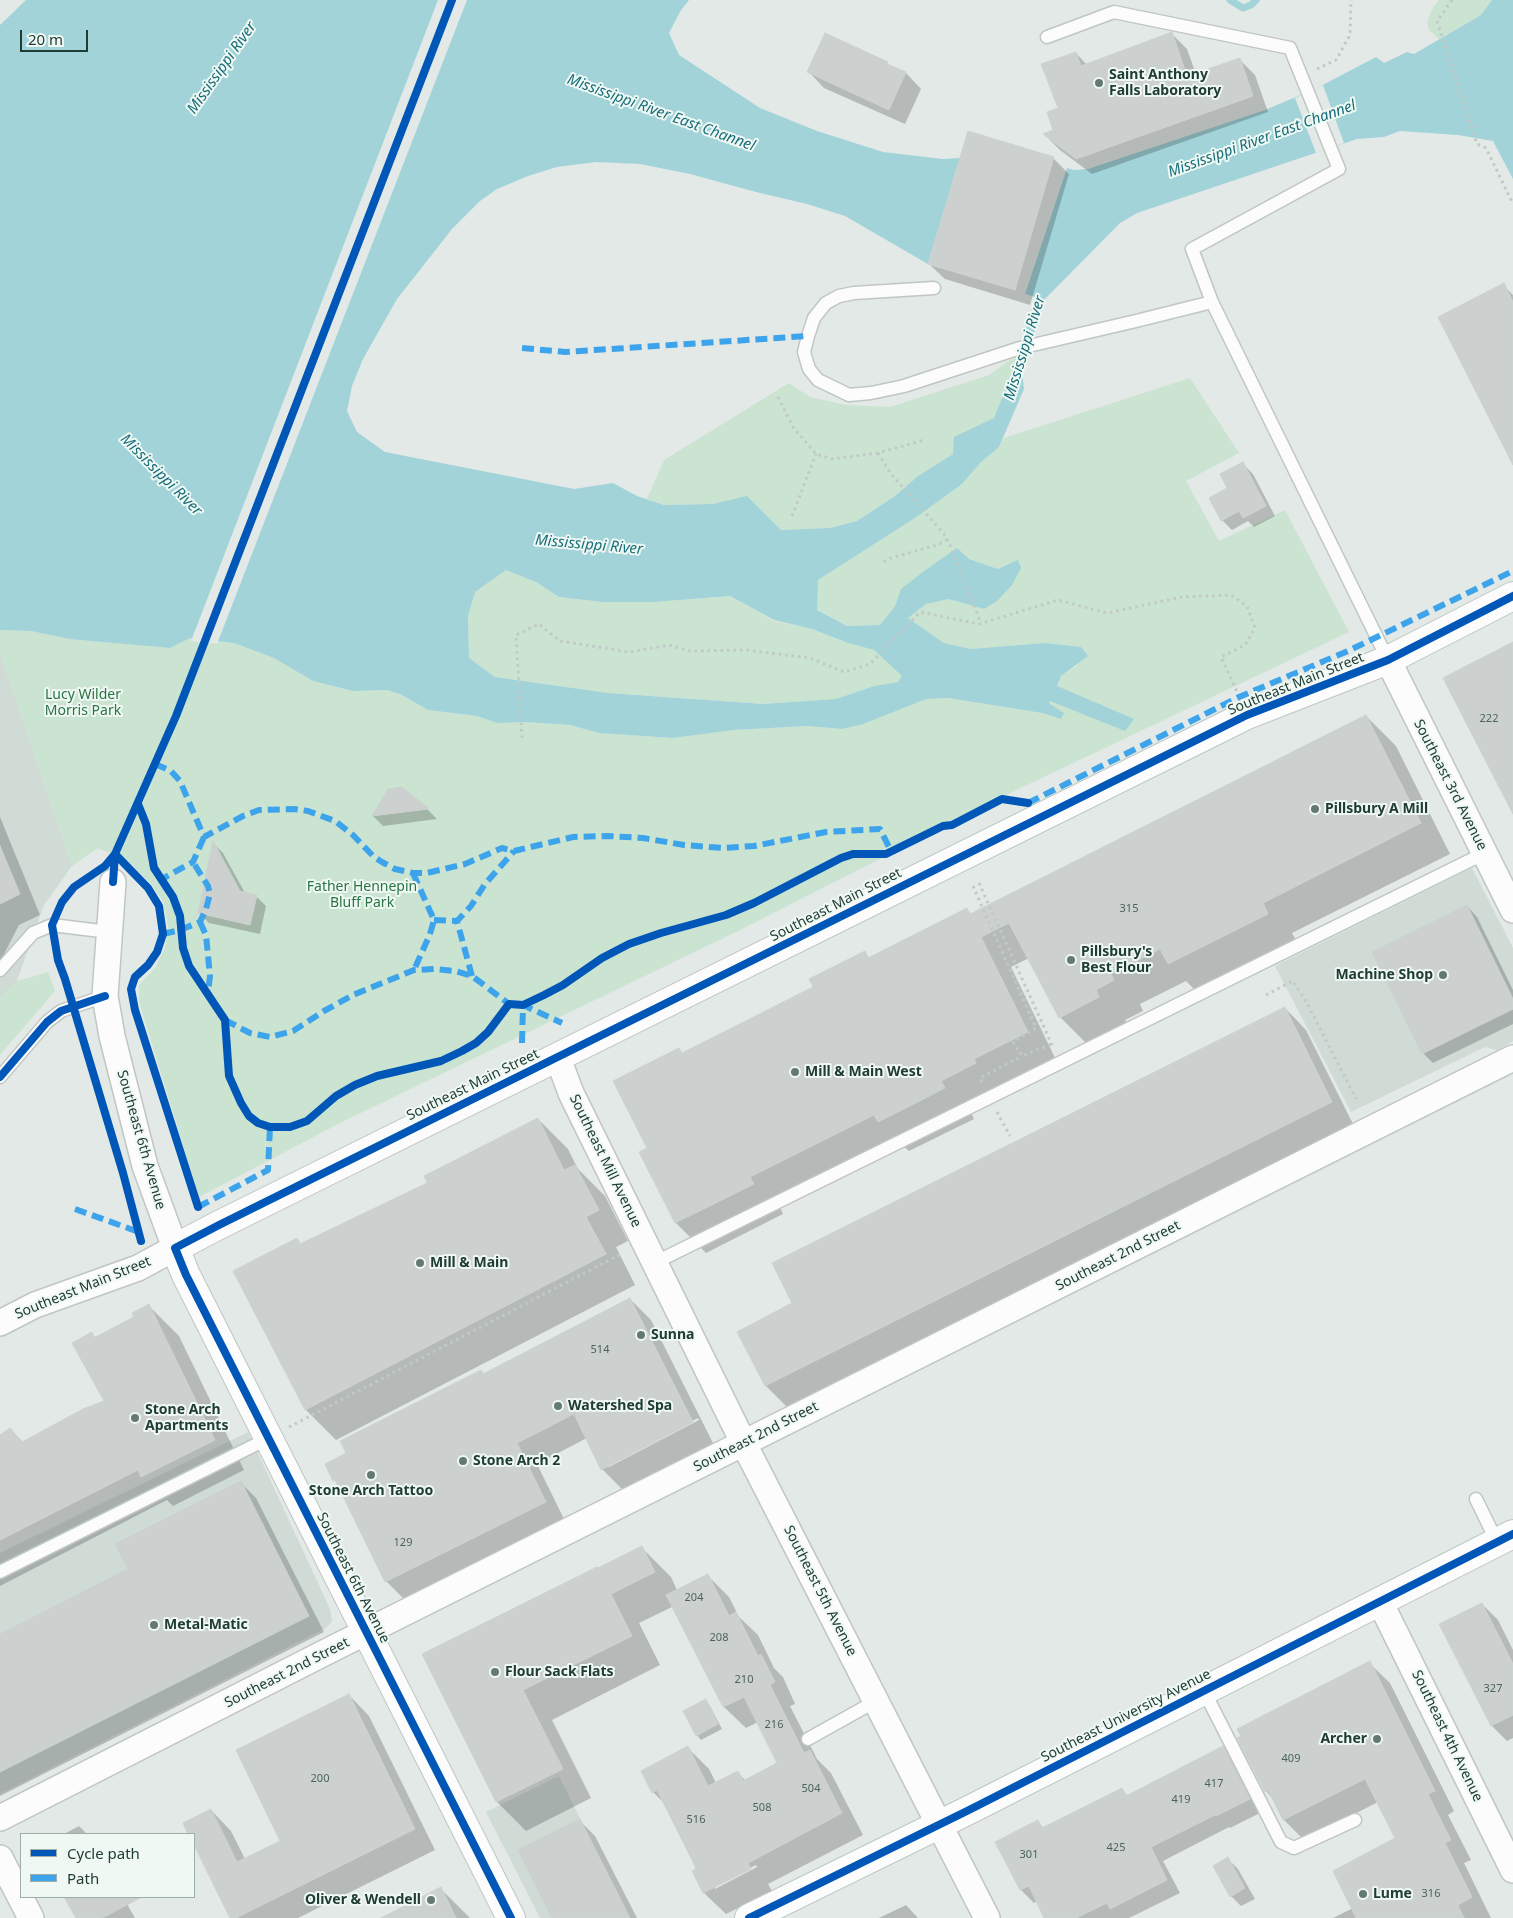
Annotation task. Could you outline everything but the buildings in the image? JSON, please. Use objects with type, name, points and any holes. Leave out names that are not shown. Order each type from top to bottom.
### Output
[{"type":"street","name":"Southeast Main Street","points":[[0,1322],[35,1305],[138,1268],[228,1220],[1247,715],[1388,660],[1513,596]]},
{"type":"street","name":"Southeast 3rd Avenue","points":[[1388,660],[1513,910]]},
{"type":"street","name":"Southeast 6th Avenue","points":[[113,882],[105,996],[112,1036],[145,1166],[175,1248],[186,1275],[511,1918]]},
{"type":"street","name":"Southeast Mill Avenue","points":[[558,1058],[571,1092],[651,1252]]},
{"type":"street","name":"Southeast 2nd Street","points":[[0,1818],[1513,1058]]},
{"type":"street","name":"Southeast 5th Avenue","points":[[651,1252],[744,1444],[986,1918]]},
{"type":"street","name":"Southeast University Avenue","points":[[749,1918],[1204,1692],[1505,1538]]},
{"type":"street","name":"Southeast 4th Avenue","points":[[1380,1602],[1513,1870]]},
{"type":"street","points":[[0,1858],[20,1897]]},
{"type":"street","points":[[21,1898],[31,1918]]},
{"type":"lane","points":[[1048,36],[1114,12],[1290,48],[1339,169],[1192,249],[1212,302],[1388,660]]},
{"type":"lane","points":[[934,288],[854,293],[839,296],[826,303],[814,318],[808,336],[804,352],[809,369],[818,380],[849,395],[904,386],[1025,347],[1212,302]]},
{"type":"lane","points":[[651,1252],[1485,853]]},
{"type":"lane","points":[[0,970],[33,933],[52,925],[109,932]]},
{"type":"lane","points":[[0,1077],[47,1022],[61,1011],[105,996]]},
{"type":"lane","points":[[0,1572],[269,1438]]},
{"type":"lane","points":[[1476,1499],[1505,1538]]},
{"type":"lane","points":[[1204,1692],[1281,1842],[1294,1848],[1354,1820]]},
{"type":"lane","points":[[808,1739],[876,1701]]},
{"type":"path","points":[[1302,78],[1336,60],[1350,35],[1351,0]]},
{"type":"path","points":[[1452,0],[1438,21],[1440,30],[1477,144],[1486,148],[1513,204]]},
{"type":"path","points":[[778,397],[793,427],[816,454],[832,460],[878,453],[924,440]]},
{"type":"path","points":[[878,453],[891,474],[944,534],[979,618],[979,624]]},
{"type":"path","points":[[792,516],[816,454]]},
{"type":"path","points":[[884,562],[947,540]]},
{"type":"path","points":[[522,738],[516,635],[539,624],[560,641],[630,652],[669,645],[690,651],[746,650],[810,658],[844,672],[870,664],[920,612],[979,624],[1058,600],[1107,613],[1182,597],[1231,594],[1248,606],[1255,628],[1245,645],[1221,657],[1239,697]]},
{"type":"path","points":[[979,883],[1046,1031]]},
{"type":"path","points":[[973,886],[1036,1028],[1013,1042],[1022,1056],[1052,1044]]},
{"type":"path","points":[[1266,995],[1293,981],[1307,1003],[1356,1099]]},
{"type":"path","points":[[269,1438],[621,1253],[651,1252]]},
{"type":"shaded area","points":[[0,653],[72,866],[44,905],[17,981],[0,999]]},
{"type":"shaded area","points":[[1472,868],[1513,948],[1513,1041],[1497,1050],[1485,1047],[1351,1112],[1275,966]]},
{"type":"shaded area","name":"Metal-Matic","points":[[248,1432],[330,1609],[332,1621],[326,1628],[0,1794],[0,1553]]},
{"type":"shaded area","points":[[559,1776],[630,1918],[540,1918],[486,1812]]},
{"type":"green space","points":[[1439,0],[1492,0],[1481,15],[1439,39],[1429,30],[1427,22],[1433,7]]},
{"type":"green space","points":[[1018,358],[994,418],[953,454],[918,476],[895,496],[857,521],[830,528],[781,530],[747,497],[713,504],[664,505],[647,499],[664,460],[789,383],[810,397],[846,405],[890,407],[989,375],[1010,360]]},
{"type":"green space","name":"Father Hennepin Bluff Park","points":[[1190,378],[1239,453],[1186,481],[1219,541],[1285,510],[1349,632],[1006,795],[736,932],[342,1122],[199,1197],[139,1002],[139,985],[155,968],[165,948],[168,927],[163,901],[151,884],[128,861],[98,848],[72,866],[0,653],[0,630],[31,631],[69,639],[170,648],[190,638],[234,643],[274,658],[313,681],[353,691],[387,690],[400,694],[428,710],[477,716],[497,723],[525,722],[570,725],[600,733],[673,738],[733,730],[807,726],[842,729],[926,699],[948,698],[1042,713],[1061,719],[1063,713],[1049,703],[1061,676],[1078,665],[1044,643],[971,649],[944,643],[908,618],[926,604],[950,599],[984,609],[998,569],[969,559],[902,589],[895,606],[880,625],[847,626],[816,609],[818,580],[915,518],[962,484],[980,463],[999,447],[1004,438]]},
{"type":"green space","points":[[506,570],[536,582],[559,597],[602,602],[654,602],[730,596],[774,621],[812,629],[848,643],[874,650],[902,676],[898,682],[874,686],[836,699],[763,704],[608,693],[495,677],[469,658],[468,616],[475,592]]},
{"type":"green space","points":[[48,972],[55,991],[0,1055],[0,999],[17,981]]},
{"type":"water","points":[[26,0],[689,0],[681,10],[669,33],[679,55],[760,108],[817,131],[883,152],[943,159],[960,158],[928,264],[845,216],[807,204],[690,174],[640,164],[596,162],[557,167],[528,176],[497,189],[480,201],[452,229],[397,299],[363,359],[352,386],[347,411],[357,432],[385,452],[574,489],[613,483],[637,496],[664,505],[713,504],[747,496],[781,530],[830,528],[857,521],[895,496],[918,476],[953,454],[954,437],[994,418],[1018,358],[1035,297],[1025,294],[1067,168],[1074,170],[1088,169],[1265,110],[1315,89],[1376,57],[1384,63],[1407,52],[1414,54],[1481,15],[1492,0],[1513,0],[1513,179],[1493,141],[1458,135],[1400,131],[1384,137],[1357,139],[1137,213],[1120,223],[1044,300],[1022,372],[1024,389],[999,447],[980,463],[962,484],[915,518],[818,580],[817,610],[847,626],[880,625],[895,606],[901,589],[957,548],[969,559],[998,569],[1018,560],[1021,568],[1012,585],[997,601],[984,609],[949,599],[926,604],[908,618],[944,643],[971,649],[1044,643],[1081,647],[1088,656],[1061,676],[1057,686],[1134,719],[1125,731],[1050,701],[1049,703],[1064,713],[1061,719],[1042,713],[948,698],[926,699],[863,724],[842,729],[807,726],[733,730],[673,738],[599,733],[570,725],[525,722],[497,723],[477,716],[428,710],[400,694],[387,690],[353,691],[313,681],[274,658],[234,643],[190,638],[170,648],[69,639],[31,631],[0,630],[0,25]],"holes":[[[506,570],[536,582],[559,597],[602,602],[654,602],[730,596],[774,620],[812,629],[848,643],[874,650],[902,676],[898,682],[874,686],[836,699],[763,704],[608,693],[495,677],[469,658],[468,616],[475,592]]]},
{"type":"pier","points":[[438,0],[467,0],[217,644],[191,641]]},
{"type":"pier","points":[[1323,85],[1344,143],[1316,153],[1295,98]]},
{"type":"waterway","points":[[1230,0],[1243,8],[1251,5],[1256,0]]},
{"type":"marked path","points":[[522,348],[565,352],[808,336]]},
{"type":"marked path","points":[[1028,803],[1239,697],[1348,651],[1513,571]]},
{"type":"marked path","points":[[155,764],[171,771],[180,781],[204,837],[243,816],[259,810],[294,809],[308,811],[335,821],[382,862],[395,869],[413,873],[427,873],[465,864],[502,848],[514,851],[573,837],[643,838],[684,845],[723,848],[754,846],[826,832],[880,829],[891,851]]},
{"type":"marked path","points":[[158,881],[193,862],[204,837]]},
{"type":"marked path","points":[[472,976],[457,921],[471,906],[485,884],[514,851]]},
{"type":"marked path","points":[[163,934],[200,922],[206,909],[210,894],[208,886],[193,862]]},
{"type":"marked path","points":[[413,873],[434,920],[414,970]]},
{"type":"marked path","points":[[434,920],[457,921]]},
{"type":"marked path","points":[[200,922],[206,935],[210,976],[208,993]]},
{"type":"marked path","points":[[225,1020],[250,1033],[270,1037],[293,1031],[353,995],[414,970],[435,969],[455,971],[472,976],[509,1004]]},
{"type":"marked path","points":[[522,1043],[523,1005],[562,1023]]},
{"type":"marked path","points":[[198,1207],[268,1170],[270,1127]]},
{"type":"marked path","points":[[75,1209],[139,1232]]},
{"type":"cycle path","points":[[113,882],[115,854],[176,716],[452,0]]},
{"type":"cycle path","points":[[511,1918],[186,1275],[175,1248],[1247,715],[1388,660],[1513,596]]},
{"type":"cycle path","points":[[138,804],[146,824],[154,868],[173,897],[180,916],[183,948],[189,966],[225,1020],[229,1076],[241,1103],[249,1116],[258,1123],[270,1127],[290,1127],[307,1121],[336,1096],[355,1085],[377,1076],[441,1061],[462,1051],[476,1043],[488,1032],[509,1004],[523,1005],[544,995],[563,985],[602,958],[629,944],[726,915],[754,903],[841,858],[853,854],[886,854],[943,826],[952,825],[1002,799],[1028,803]]},
{"type":"cycle path","points":[[141,1241],[123,1173],[58,960],[52,925],[62,902],[74,887],[105,866],[115,854],[148,888],[159,906],[163,934],[157,952],[148,965],[135,977],[131,989],[135,1010],[198,1207]]},
{"type":"cycle path","points":[[0,1077],[47,1022],[61,1011],[105,996]]},
{"type":"cycle path","points":[[749,1918],[967,1811],[1513,1534]]},
{"type":"place","name":"Saint Anthony Falls Laboratory","points":[[1099,83]]},
{"type":"place","name":"Pillsbury A Mill","points":[[1315,809]]},
{"type":"place","name":"Pillsbury's Best Flour","points":[[1071,960]]},
{"type":"place","name":"Machine Shop","points":[[1443,975]]},
{"type":"place","name":"Mill & Main West","points":[[795,1072]]},
{"type":"place","name":"Mill & Main","points":[[420,1263]]},
{"type":"place","name":"Sunna","points":[[641,1335]]},
{"type":"place","name":"Watershed Spa","points":[[558,1406]]},
{"type":"place","name":"Stone Arch Apartments","points":[[135,1418]]},
{"type":"place","name":"Stone Arch 2","points":[[463,1461]]},
{"type":"place","name":"Stone Arch Tattoo","points":[[371,1475]]},
{"type":"place","name":"Metal-Matic","points":[[154,1625]]},
{"type":"place","name":"Flour Sack Flats","points":[[495,1672]]},
{"type":"place","name":"Archer","points":[[1377,1739]]},
{"type":"place","name":"Lume","points":[[1363,1894]]},
{"type":"place","name":"Oliver & Wendell","points":[[431,1900]]},
{"type":"water label","name":"Mississippi River","points":[[222,68]]},
{"type":"water label","name":"Mississippi River East Channel","points":[[661,113]]},
{"type":"water label","name":"Mississippi River East Channel","points":[[1262,139]]},
{"type":"water label","name":"Mississippi River","points":[[1025,348]]},
{"type":"water label","name":"Mississippi River","points":[[161,475]]},
{"type":"water label","name":"Mississippi River","points":[[589,545]]},
{"type":"park label","name":"Lucy Wilder Morris Park","points":[[83,704]]}]
